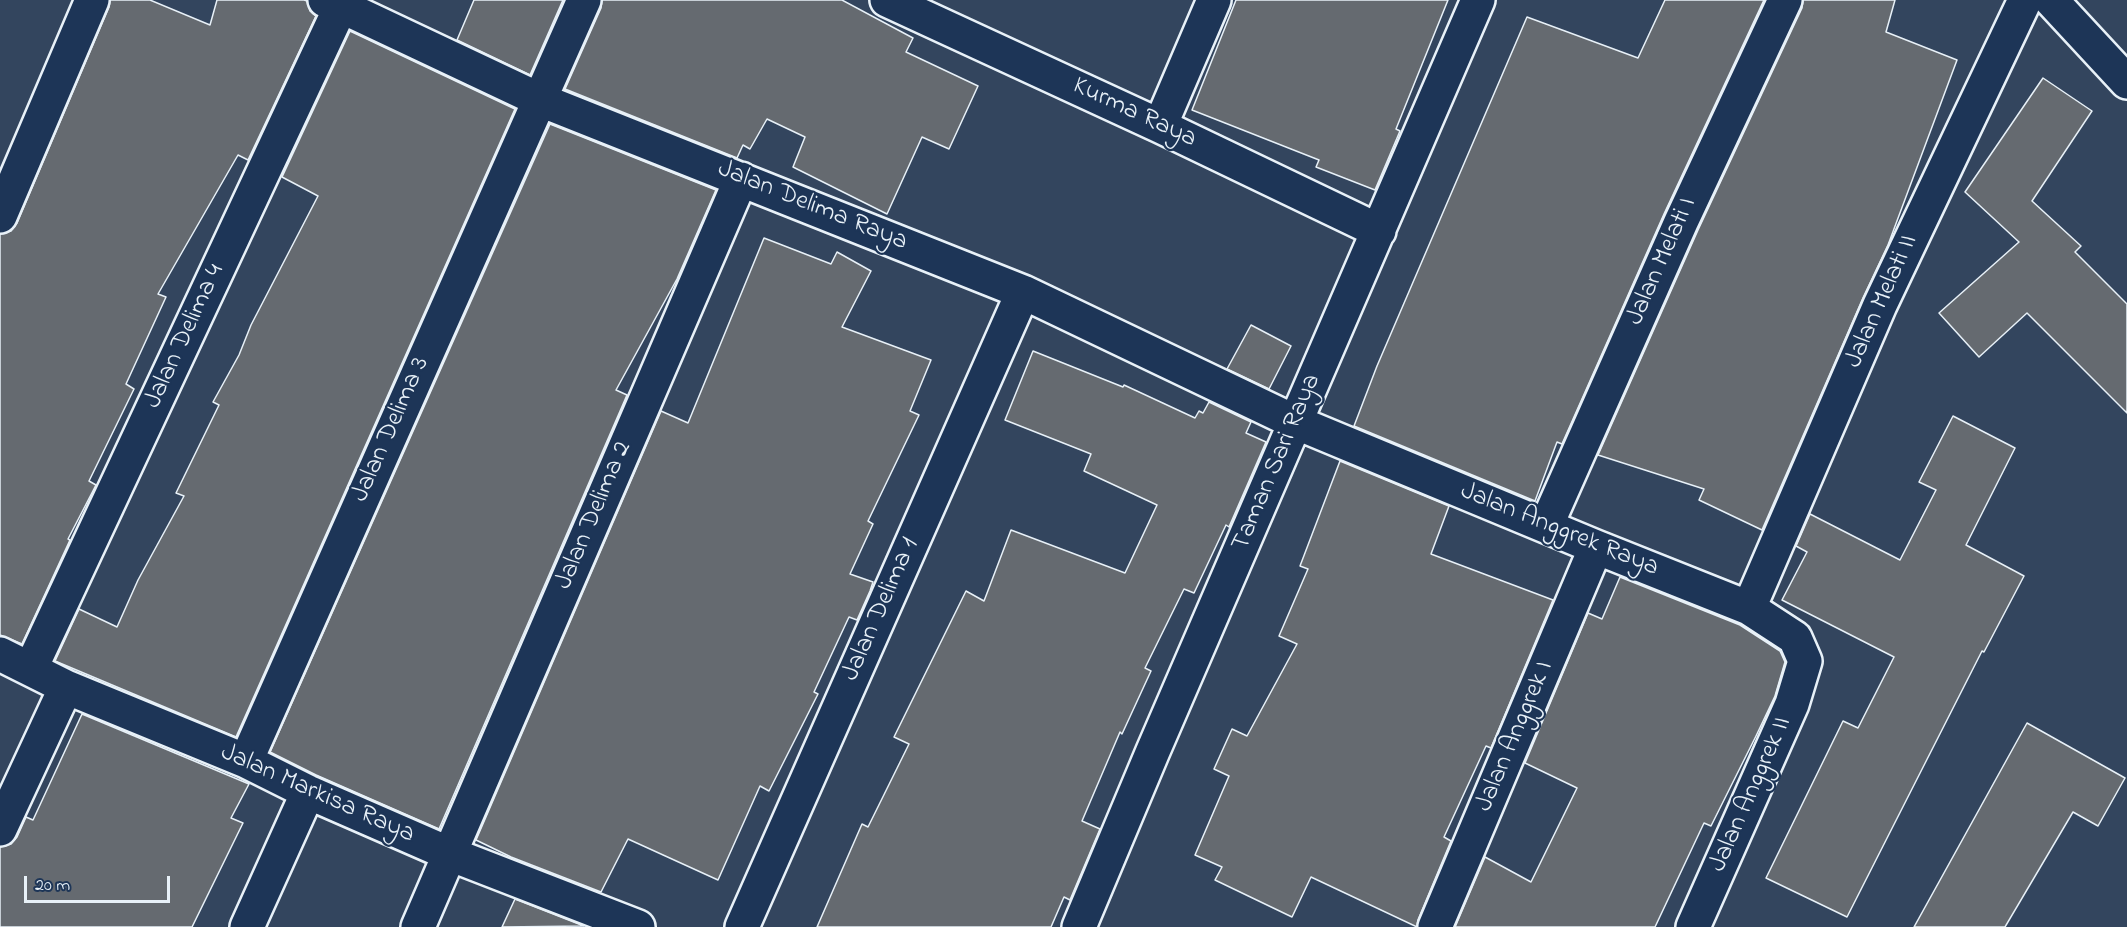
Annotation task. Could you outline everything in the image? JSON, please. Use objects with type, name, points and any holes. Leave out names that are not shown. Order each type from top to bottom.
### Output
[{"type":"street","points":[[0,216],[92,0]]},
{"type":"street","points":[[538,99],[584,0]]},
{"type":"street","name":"Kurma Raya","points":[[887,0],[1160,126],[1379,231]]},
{"type":"street","points":[[1160,126],[1214,0]]},
{"type":"street","name":"Taman Sari Raya","points":[[1079,927],[1478,0]]},
{"type":"street","name":"Jalan Melati I","points":[[1546,526],[1681,222],[1785,0]]},
{"type":"street","name":"Jalan Melati II","points":[[1749,608],[1880,304],[2025,0]]},
{"type":"street","points":[[2051,0],[2127,82]]},
{"type":"street","name":"Jalan Delima Raya","points":[[333,3],[538,99],[1023,292],[1295,422]]},
{"type":"street","name":"Jalan Delima 4","points":[[31,668],[333,3]]},
{"type":"street","name":"Jalan Delima 3","points":[[246,761],[538,99]]},
{"type":"street","name":"Jalan Delima 2","points":[[418,927],[741,179]]},
{"type":"street","name":"Jalan Delima 1","points":[[742,927],[1023,292]]},
{"type":"street","name":"Jalan Anggrek Raya","points":[[1295,422],[1749,608],[1795,638],[1805,661]]},
{"type":"street","name":"Jalan Anggrek I","points":[[1436,927],[1596,547]]},
{"type":"street","name":"Jalan Markisa Raya","points":[[0,654],[66,687],[246,761],[308,792],[450,854],[638,927]]},
{"type":"street","name":"Jalan Anggrek II","points":[[1693,927],[1792,704],[1805,661]]},
{"type":"street","points":[[0,829],[66,687]]},
{"type":"street","points":[[247,927],[308,792]]},
{"type":"building","points":[[110,0],[150,0],[210,25],[217,0],[304,0],[316,16],[248,160],[238,155],[158,294],[166,297],[126,384],[134,389],[89,481],[96,485],[68,539],[70,540],[22,644],[0,635],[0,234],[11,231],[17,223]]},
{"type":"building","points":[[474,0],[563,0],[530,75],[457,40]]},
{"type":"building","points":[[602,0],[842,0],[913,38],[906,52],[978,86],[949,149],[922,137],[887,214],[793,167],[805,137],[767,119],[750,149],[743,145],[737,158],[565,89],[601,8]]},
{"type":"building","points":[[1236,0],[1448,0],[1396,129],[1400,131],[1375,190],[1316,167],[1319,160],[1192,110]]},
{"type":"building","points":[[1665,0],[1764,0],[1664,214],[1562,444],[1557,442],[1535,501],[1354,426],[1377,366],[1527,17],[1638,58]]},
{"type":"building","points":[[1803,0],[1895,0],[1886,32],[1957,60],[1888,245],[1762,530],[1699,500],[1704,489],[1598,455],[1698,230],[1802,8]]},
{"type":"building","points":[[350,31],[515,109],[236,737],[55,661],[79,609],[117,627],[138,580],[184,496],[176,493],[219,405],[213,402],[239,355],[251,325],[318,196],[282,177]]},
{"type":"building","points":[[2043,78],[2092,111],[2032,201],[2081,246],[2075,252],[2127,304],[2127,413],[2027,313],[1979,357],[1939,313],[2019,242],[1965,192]]},
{"type":"building","points":[[550,124],[716,190],[677,279],[616,390],[627,395],[439,829],[316,775],[270,752]]},
{"type":"building","points":[[764,238],[831,264],[837,252],[871,271],[842,327],[931,360],[910,411],[919,415],[868,521],[873,524],[850,574],[873,582],[870,591],[857,620],[849,617],[814,692],[818,694],[769,791],[760,786],[718,880],[628,839],[601,892],[511,857],[476,840],[661,411],[688,423]]},
{"type":"building","points":[[1251,325],[1291,346],[1269,389],[1227,369]]},
{"type":"building","points":[[1033,351],[1123,387],[1124,385],[1195,418],[1199,411],[1203,413],[1209,402],[1251,422],[1246,433],[1266,442],[1229,527],[1226,525],[1194,593],[1184,589],[1145,668],[1151,671],[1122,734],[1120,732],[1082,821],[1100,829],[1070,900],[1064,897],[1051,927],[817,927],[862,824],[868,827],[909,744],[894,737],[966,591],[984,601],[1011,530],[1125,573],[1157,505],[1084,471],[1091,454],[1005,420]]},
{"type":"building","points":[[1953,416],[2015,448],[1966,545],[2024,576],[1984,652],[1982,651],[1847,917],[1766,878],[1843,721],[1858,728],[1894,657],[1782,600],[1807,552],[1796,546],[1810,514],[1900,560],[1936,490],[1919,482]]},
{"type":"building","points":[[1340,461],[1449,506],[1431,554],[1553,600],[1491,748],[1486,746],[1444,837],[1451,841],[1417,927],[1311,877],[1292,917],[1215,880],[1222,867],[1195,855],[1229,776],[1214,769],[1232,729],[1247,736],[1297,644],[1279,636],[1308,569],[1300,566]]},
{"type":"building","points":[[1620,577],[1740,625],[1780,651],[1785,662],[1775,696],[1711,826],[1704,823],[1655,927],[1455,927],[1485,857],[1531,882],[1577,788],[1525,763],[1588,613],[1602,619]]},
{"type":"building","points":[[82,714],[249,784],[231,818],[243,823],[192,927],[0,927],[0,847],[11,844],[17,837],[26,817],[33,820]]},
{"type":"building","points":[[2027,723],[2125,778],[2098,826],[2073,812],[2005,927],[1914,927]]},
{"type":"building","points":[[515,899],[584,926],[502,927]]}]
